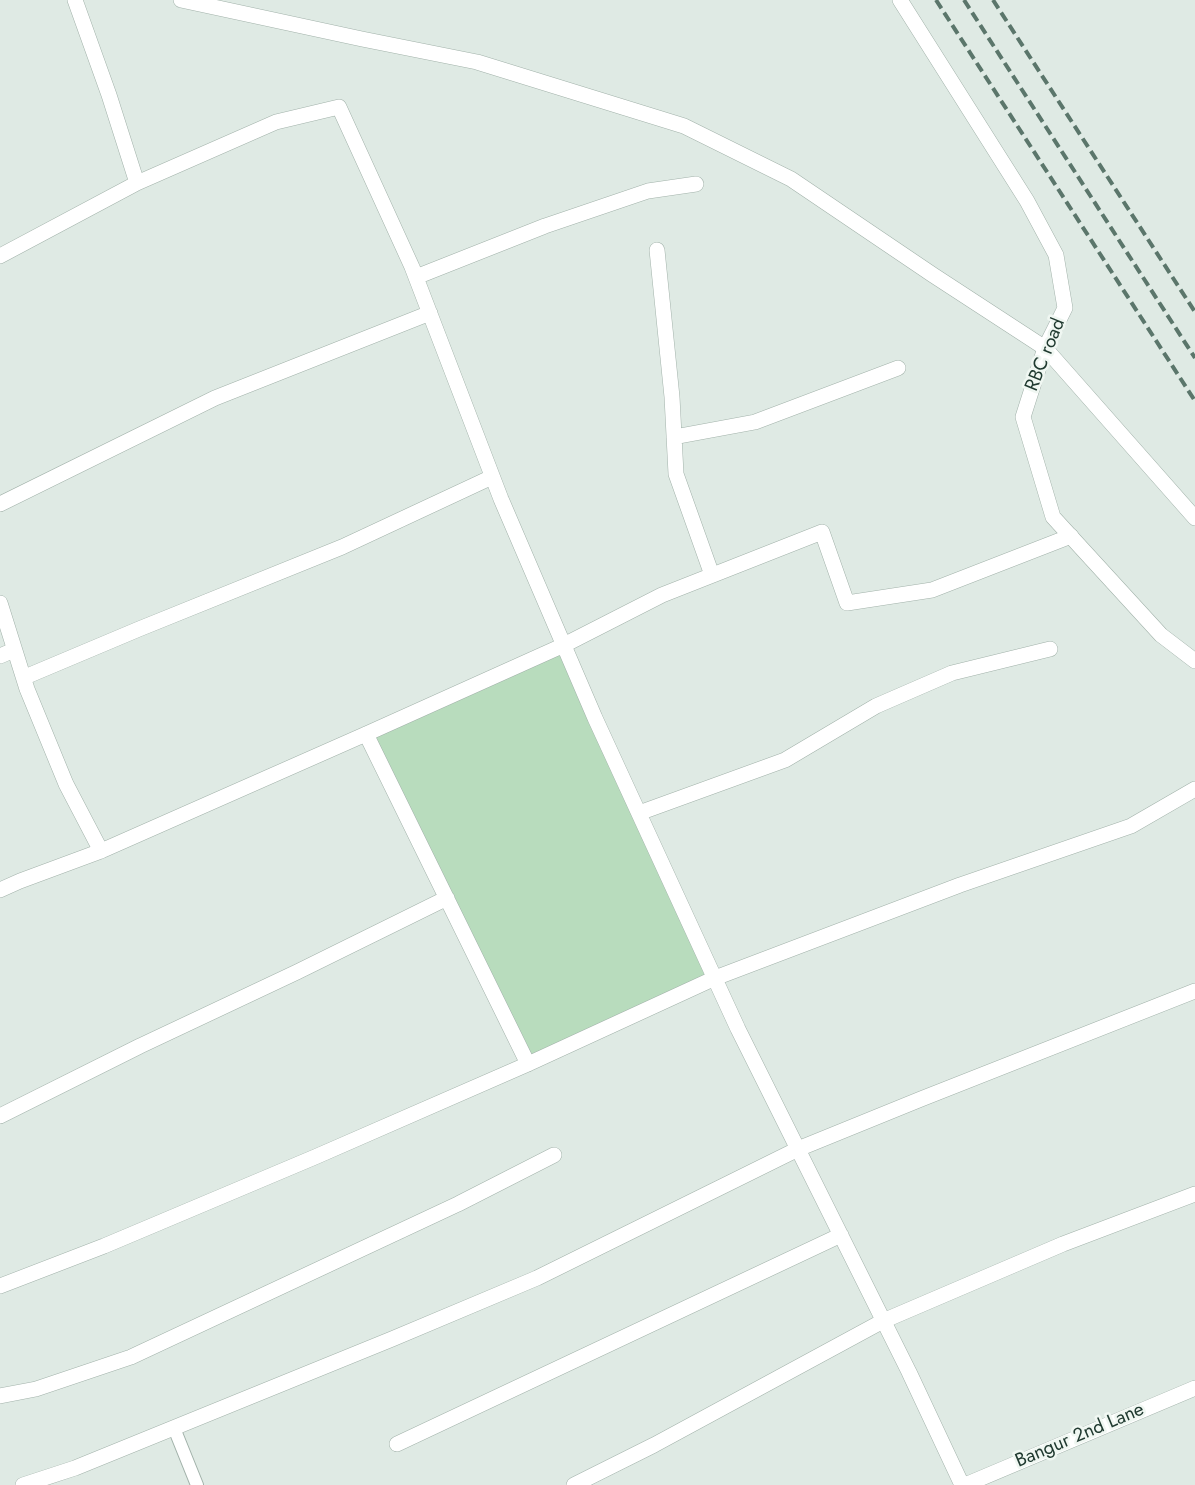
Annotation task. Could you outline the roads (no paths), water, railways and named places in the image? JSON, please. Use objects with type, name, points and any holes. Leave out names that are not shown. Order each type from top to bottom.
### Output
[{"type":"street","points":[[75,0],[109,95],[137,183]]},
{"type":"street","points":[[181,0],[362,40],[477,62],[684,126],[791,179],[1045,348],[1195,518]]},
{"type":"street","name":"RBC road","points":[[900,0],[1027,201],[1056,254],[1065,308],[1045,348],[1022,417],[1053,517],[1161,635],[1195,661]]},
{"type":"street","points":[[0,256],[137,183],[276,122],[339,107],[416,277],[492,477],[639,813],[738,1029],[964,1485]]},
{"type":"street","points":[[416,277],[546,226],[648,192],[696,184]]},
{"type":"street","points":[[656,250],[672,397],[676,474],[712,575]]},
{"type":"street","points":[[0,504],[215,398],[430,313]]},
{"type":"street","points":[[674,437],[755,422],[898,368]]},
{"type":"street","points":[[24,677],[342,547],[492,477]]},
{"type":"street","points":[[0,890],[101,851],[366,734],[564,645],[662,595],[822,532],[847,603],[932,590],[1071,536]]},
{"type":"street","points":[[0,603],[28,689],[66,784],[101,851]]},
{"type":"street","points":[[639,813],[785,760],[876,706],[952,673],[1050,649]]},
{"type":"street","points":[[0,656],[14,650]]},
{"type":"street","points":[[366,734],[528,1064]]},
{"type":"street","points":[[0,1286],[123,1238],[315,1157],[528,1064],[715,978],[960,885],[1131,826],[1195,789]]},
{"type":"street","points":[[0,1116],[140,1046],[297,972],[447,898]]},
{"type":"street","points":[[23,1485],[46,1481],[537,1278],[798,1149],[1195,991]]},
{"type":"street","points":[[0,1396],[36,1389],[131,1357],[458,1204],[554,1155]]},
{"type":"street","points":[[574,1485],[663,1440],[883,1321],[1063,1244],[1195,1194]]},
{"type":"street","points":[[397,1444],[841,1235]]},
{"type":"street","name":"Bangur 2nd Lane","points":[[964,1485],[1195,1388]]},
{"type":"lane","points":[[174,1428],[197,1485]]},
{"type":"railway","points":[[936,0],[1195,401]]},
{"type":"railway","points":[[964,0],[1195,358]]},
{"type":"railway","points":[[993,0],[1195,312]]}]
